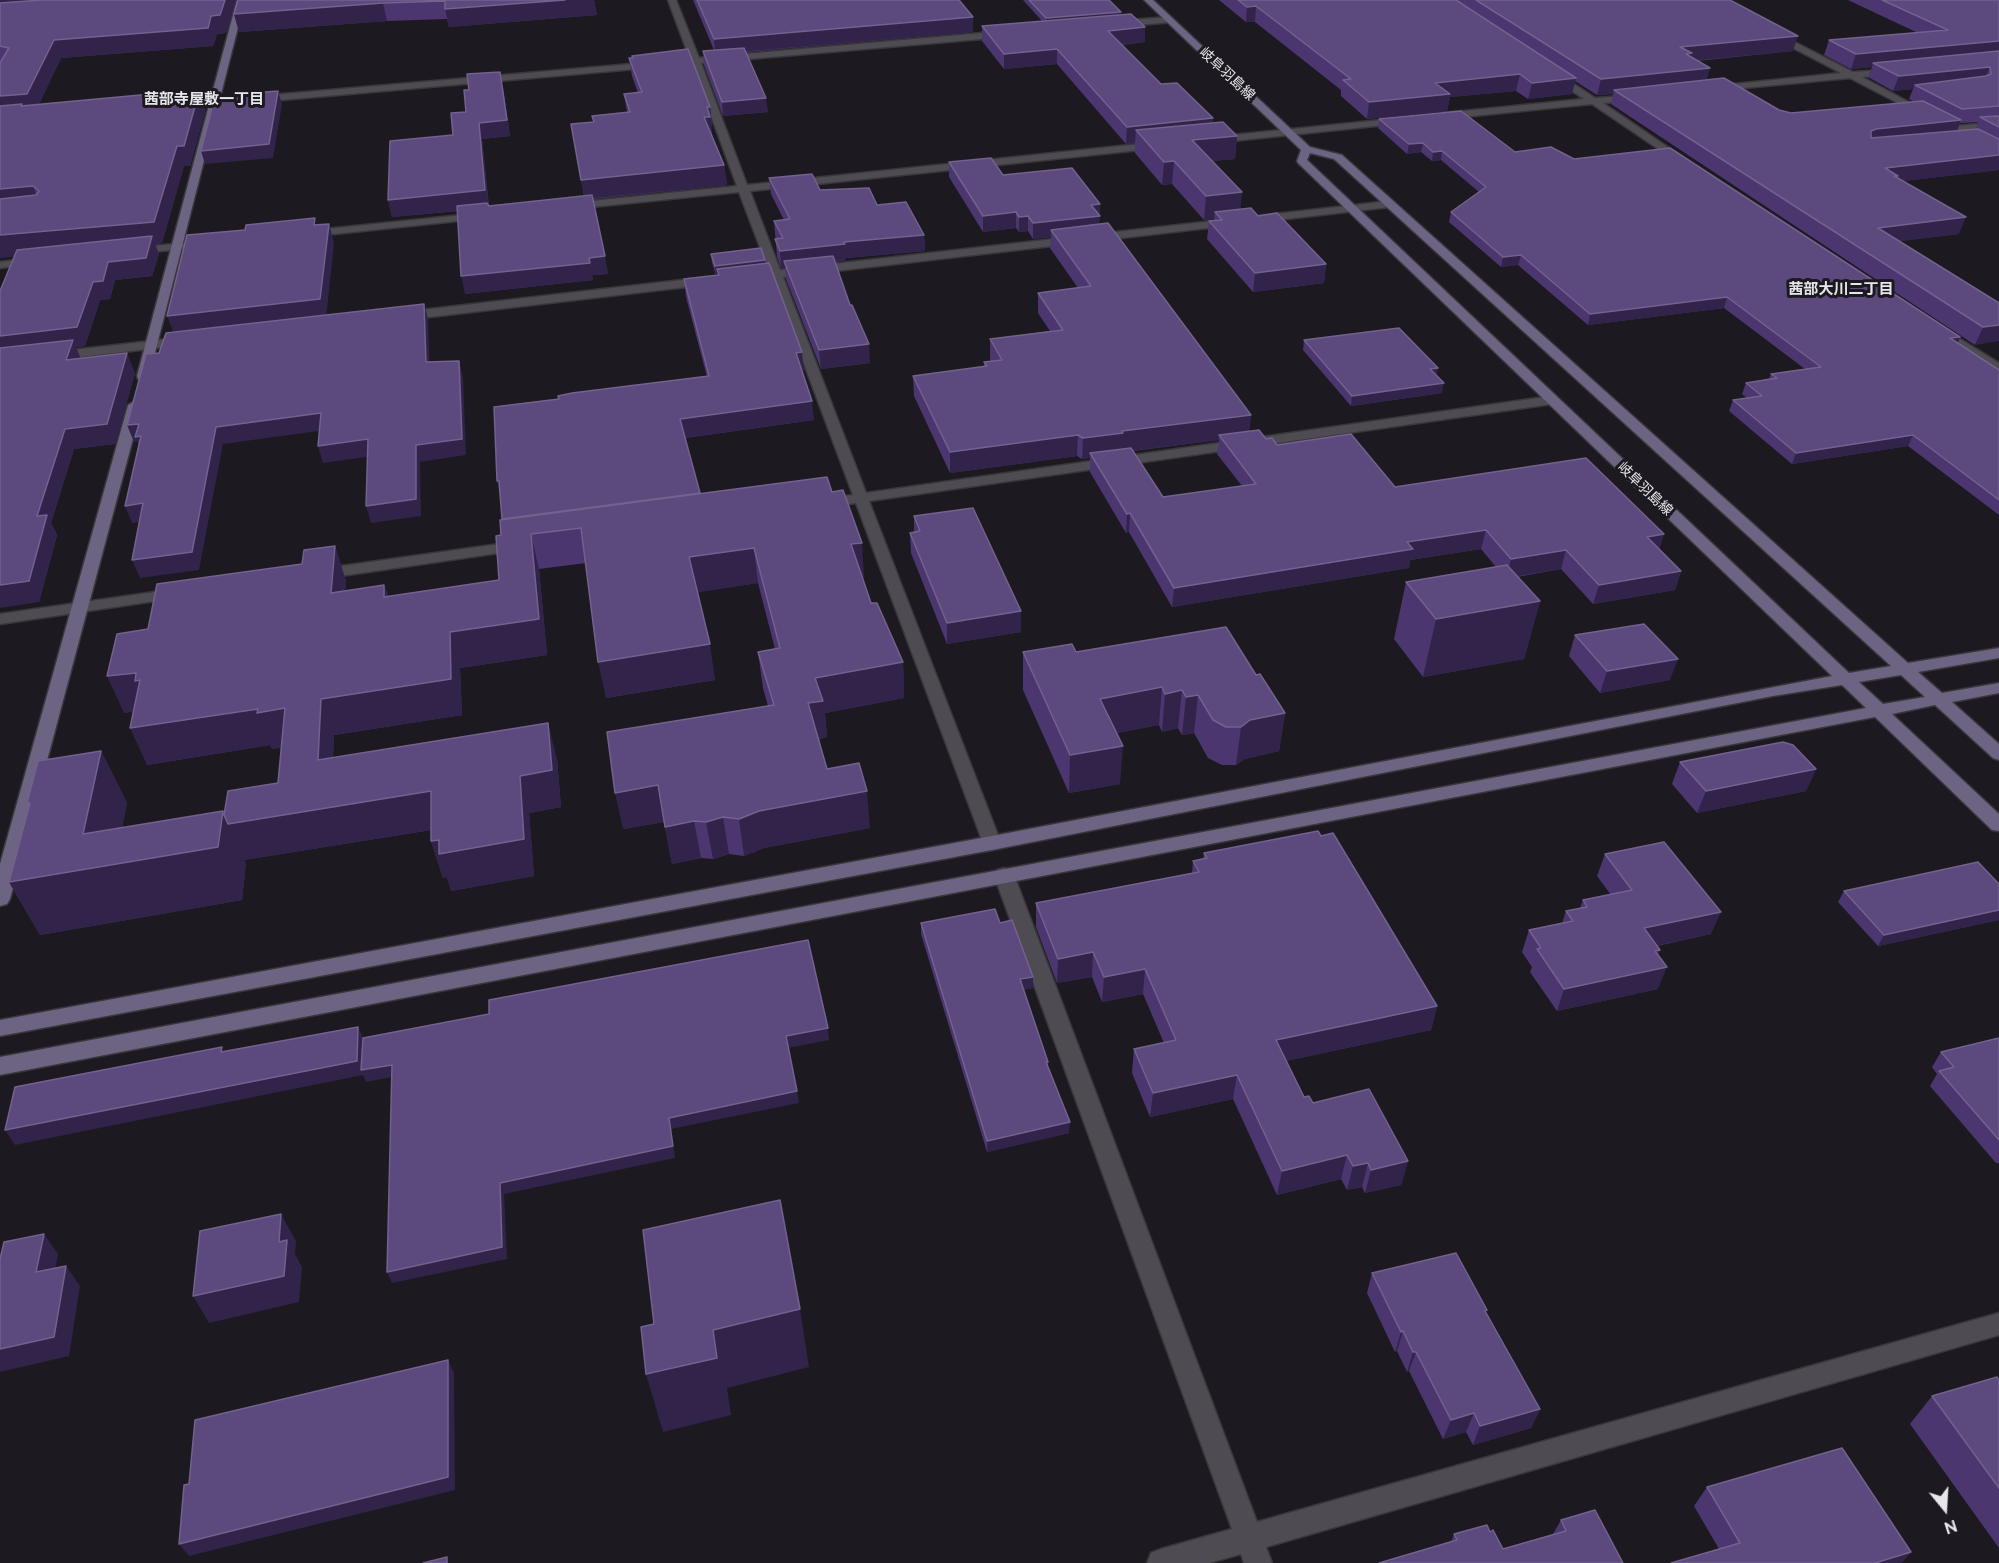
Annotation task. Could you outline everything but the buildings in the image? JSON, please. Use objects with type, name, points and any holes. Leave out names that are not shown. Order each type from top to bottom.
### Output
[{"type":"street","points":[[0,899],[151,345],[241,0]]},
{"type":"street","points":[[672,0],[992,843]]},
{"type":"street","name":"岐阜羽島線","points":[[1148,0],[1306,149],[1338,157],[1999,754]]},
{"type":"street","points":[[1109,25],[1168,20]]},
{"type":"street","points":[[1769,32],[1974,139]]},
{"type":"street","points":[[166,107],[1015,33]]},
{"type":"street","points":[[1699,90],[1908,69]]},
{"type":"street","points":[[1545,70],[1692,167]]},
{"type":"street","points":[[1891,96],[1913,93]]},
{"type":"street","points":[[1429,118],[1652,95]]},
{"type":"street","points":[[1205,141],[1417,119]]},
{"type":"street","points":[[1946,125],[1999,124]]},
{"type":"street","points":[[556,208],[1170,144]]},
{"type":"street","name":"岐阜羽島線","points":[[1306,149],[1302,160],[1844,680],[1999,825]]},
{"type":"street","points":[[740,278],[1390,204]]},
{"type":"street","points":[[295,235],[496,214]]},
{"type":"street","points":[[118,253],[212,243]]},
{"type":"street","points":[[0,265],[47,260]]},
{"type":"street","points":[[387,318],[716,280]]},
{"type":"street","points":[[1930,324],[1999,369]]},
{"type":"street","points":[[46,357],[198,340]]},
{"type":"street","points":[[813,505],[1552,400]]},
{"type":"street","points":[[305,576],[542,543]]},
{"type":"street","points":[[0,619],[187,593]]},
{"type":"street","points":[[0,1028],[992,843],[1773,691],[1999,652]]},
{"type":"street","points":[[0,1066],[1999,688]]},
{"type":"street","points":[[1004,875],[1254,1551]]},
{"type":"street","points":[[1161,1563],[1254,1551],[1999,1324]]},
{"type":"district","name":"茜部寺屋敷一丁目","points":[[204,99]]},
{"type":"district","name":"茜部大川二丁目","points":[[1841,289]]}]
